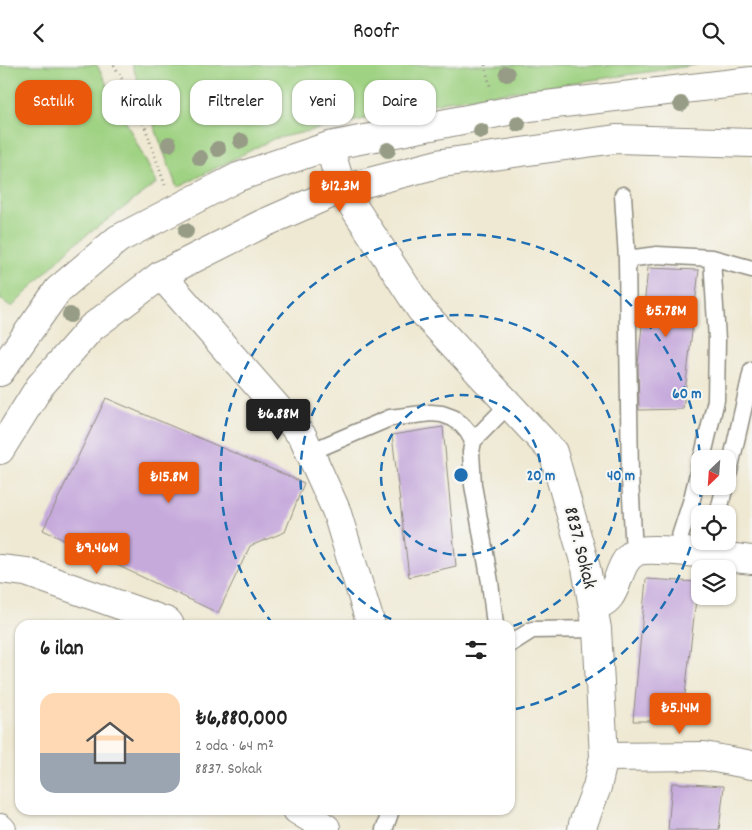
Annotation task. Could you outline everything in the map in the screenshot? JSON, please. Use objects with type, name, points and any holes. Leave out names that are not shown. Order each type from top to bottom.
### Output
[{"type":"street","points":[[0,371],[58,290],[118,239],[238,177],[329,146],[529,107],[752,81]]},
{"type":"street","points":[[0,450],[40,386],[91,328],[161,275],[262,224],[342,189],[442,163],[616,139],[752,143]]},
{"type":"street","name":"8837. Sokak","points":[[329,146],[342,189],[421,309],[552,452],[586,568],[595,617],[604,757],[597,787],[582,830]]},
{"type":"street","points":[[161,275],[303,437],[336,510],[369,620]]},
{"type":"street","points":[[595,617],[599,605],[609,599],[613,593],[622,567],[634,553],[648,549],[675,552],[692,550]]},
{"type":"street","points":[[716,550],[752,561]]},
{"type":"street","points":[[0,569],[26,572],[162,620]]},
{"type":"street","points":[[604,757],[704,756],[752,765]]},
{"type":"street","points":[[309,815],[329,823]]},
{"type":"lane","points":[[623,195],[627,259],[630,478],[634,553]]},
{"type":"lane","points":[[627,259],[657,255],[712,258],[752,269]]},
{"type":"lane","points":[[704,450],[716,400],[717,340],[712,258]]},
{"type":"lane","points":[[734,450],[752,371]]},
{"type":"lane","points":[[495,620],[473,485],[471,453],[473,441],[509,404]]},
{"type":"lane","points":[[310,452],[390,418],[431,413],[442,414],[452,418],[468,431],[473,441]]},
{"type":"lane","points":[[675,552],[693,495]]},
{"type":"lane","points":[[515,641],[532,630],[595,617]]},
{"type":"lane","points":[[384,830],[390,815]]},
{"type":"path","points":[[114,65],[129,91],[145,127],[168,193]]},
{"type":"path","points":[[485,65],[490,87]]},
{"type":"green space","points":[[0,65],[97,65],[105,80],[102,80],[102,125],[128,125],[157,183],[72,246],[12,307],[0,299]]},
{"type":"green space","points":[[132,65],[696,65],[436,103],[436,80],[364,80],[364,119],[354,121],[354,80],[292,80],[292,125],[337,125],[273,139],[177,188],[154,125],[180,125],[180,80],[137,80]]},
{"type":"building","points":[[648,268],[699,270],[683,409],[639,410],[638,364]]},
{"type":"building","points":[[106,398],[304,483],[285,532],[250,546],[218,613],[43,530]]},
{"type":"building","points":[[443,427],[456,566],[409,577],[392,435]]},
{"type":"building","points":[[646,579],[691,582],[691,605],[695,605],[682,721],[633,721]]},
{"type":"building","points":[[672,783],[724,786],[719,830],[668,830]]}]
